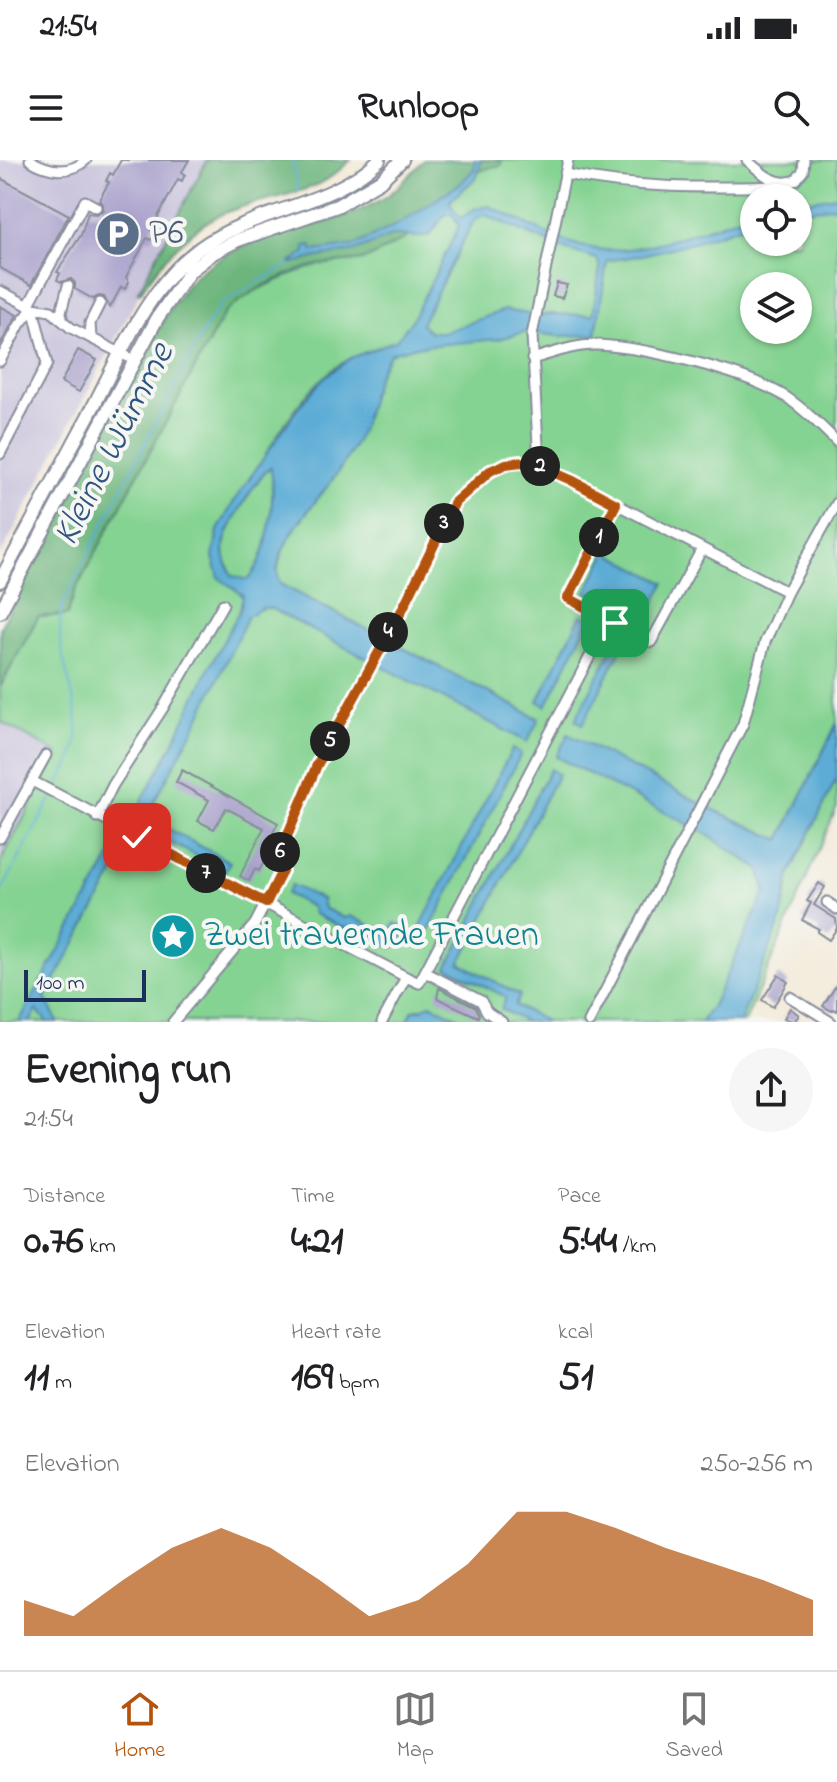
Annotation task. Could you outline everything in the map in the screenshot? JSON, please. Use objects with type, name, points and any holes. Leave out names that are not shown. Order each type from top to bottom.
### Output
[{"type":"main road","points":[[0,581],[121,354],[175,269],[201,247],[233,228],[329,194],[357,178],[379,160]]},
{"type":"main road","points":[[0,612],[134,360],[173,293],[190,271],[238,240],[337,206],[380,181],[402,160]]},
{"type":"street","points":[[30,160],[47,169],[58,170],[70,169],[86,160]]},
{"type":"street","points":[[537,465],[532,335],[568,160]]},
{"type":"street","points":[[747,160],[774,181],[789,183]]},
{"type":"street","points":[[565,174],[617,184],[675,188],[778,186],[796,180],[803,171],[804,160]]},
{"type":"street","points":[[0,361],[85,201],[96,207]]},
{"type":"street","points":[[69,229],[81,235]]},
{"type":"street","points":[[62,318],[68,286]]},
{"type":"street","points":[[0,291],[31,307],[51,311],[71,328],[134,360]]},
{"type":"street","points":[[91,338],[90,323],[100,303]]},
{"type":"street","points":[[0,454],[47,364],[31,307]]},
{"type":"street","points":[[532,359],[596,345],[733,373],[786,397],[837,442]]},
{"type":"street","points":[[173,1022],[255,924],[282,871],[277,860],[302,797],[386,635],[401,612],[455,502],[490,471],[521,462],[537,465],[787,592]]},
{"type":"street","points":[[589,1022],[743,724],[765,642],[787,592],[837,503]]},
{"type":"street","points":[[616,504],[568,598],[651,642],[702,549]]},
{"type":"street","points":[[97,817],[113,785],[163,708],[223,604]]},
{"type":"street","points":[[32,781],[419,983],[609,620]]},
{"type":"street","points":[[0,838],[46,755]]},
{"type":"street","points":[[827,902],[837,909]]},
{"type":"street","points":[[425,972],[481,1001],[487,1012],[502,1022]]},
{"type":"street","points":[[382,1022],[406,977]]},
{"type":"street","points":[[790,997],[831,1022]]},
{"type":"shaded area","points":[[0,160],[207,160],[0,556]]},
{"type":"shaded area","points":[[0,720],[59,754],[0,863]]},
{"type":"green space","points":[[207,160],[351,160],[321,183],[232,210],[208,222],[175,248],[138,292]]},
{"type":"green space","points":[[424,160],[501,160],[501,165],[487,168],[469,178],[430,222],[381,252],[367,259],[318,265],[293,273],[258,290],[225,312],[76,589],[67,615],[38,617],[0,687],[0,628],[169,310],[186,287],[205,268],[247,245],[340,218],[384,198]]},
{"type":"green space","points":[[501,160],[837,160],[837,723],[780,840],[710,808],[556,756],[700,830],[759,869],[766,891],[712,1006],[701,1022],[459,1022],[427,1007],[413,1010],[407,1022],[0,1022],[0,863],[58,754],[0,721],[0,687],[38,617],[67,615],[76,589],[225,312],[248,294],[292,274],[319,265],[369,258],[481,168],[500,165]],"holes":[[[391,353],[375,381],[346,458],[288,541],[278,571],[280,584],[538,718],[526,741],[270,607],[253,611],[213,557],[269,448],[306,395],[327,374],[348,360]]]},
{"type":"green space","points":[[272,466],[270,527],[262,557],[247,580],[233,576],[225,559],[225,541],[245,500]]},
{"type":"green space","points":[[837,778],[837,807],[745,1022],[740,1022],[781,920],[790,874]]},
{"type":"water","points":[[475,160],[481,160],[477,177],[451,200],[451,206],[461,218],[476,208],[489,206],[560,239],[605,250],[640,247],[740,217],[740,227],[736,228],[663,250],[607,261],[596,335],[559,336],[524,332],[499,339],[413,347],[391,353],[376,380],[354,445],[338,472],[297,525],[280,556],[277,571],[280,584],[539,719],[527,742],[270,608],[262,608],[248,616],[197,723],[146,817],[230,862],[225,871],[140,827],[45,998],[58,1022],[47,1022],[37,1010],[30,1022],[19,1022],[172,746],[240,610],[243,595],[219,578],[213,557],[218,530],[236,498],[300,405],[325,377],[351,358],[396,340],[412,320],[458,229],[458,223],[451,213],[445,214],[430,235],[394,235],[355,251],[289,264],[305,252],[305,246],[311,245],[313,251],[356,245],[402,222],[461,183],[474,169]],"holes":[[[485,215],[567,250],[597,259],[600,267],[593,315],[540,316],[504,310],[445,332],[430,332],[421,324],[478,217]],[[271,467],[269,527],[261,558],[247,580],[233,576],[224,555],[225,541],[245,501]]]},
{"type":"water","points":[[837,196],[837,206],[812,209],[812,200]]},
{"type":"water","points":[[607,552],[665,583],[645,621],[586,592]]},
{"type":"water","points":[[581,615],[590,619],[546,706],[538,701]]},
{"type":"water","points":[[620,634],[627,638],[583,724],[575,720]]},
{"type":"water","points":[[837,723],[837,778],[790,874],[781,920],[740,1022],[701,1022],[712,1006],[766,891],[759,869],[700,830],[556,757],[568,734],[710,808],[780,840]]},
{"type":"water","points":[[512,749],[521,754],[421,946],[400,936],[393,948],[351,927],[345,929],[314,914],[312,907],[286,894],[291,885],[322,899],[324,908],[344,918],[351,916],[388,934],[395,923],[417,933]]},
{"type":"water","points":[[550,769],[558,774],[460,963],[520,995],[515,1005],[547,1022],[526,1022],[501,1009],[506,997],[447,967]]},
{"type":"water","points":[[430,1004],[461,1019],[459,1022],[407,1022],[413,1010]]},
{"type":"building","name":"P6","points":[[121,160],[189,160],[182,172],[185,174],[182,181],[178,179],[151,230],[155,233],[151,240],[147,238],[126,277],[129,282],[125,289],[121,287],[110,308],[104,297],[93,299],[75,289],[71,279],[57,280],[60,273],[57,272],[81,235],[88,213],[97,214],[103,210],[99,200],[109,182],[106,181],[110,173],[113,175]]},
{"type":"building","points":[[0,178],[69,215],[31,285],[0,268]]},
{"type":"building","points":[[557,283],[567,285],[562,298],[553,296]]},
{"type":"building","points":[[0,306],[17,315],[0,345]]},
{"type":"building","points":[[78,350],[97,360],[79,392],[61,382]]},
{"type":"building","points":[[182,770],[278,823],[263,852],[268,855],[249,881],[240,876],[264,828],[226,808],[214,829],[198,821],[209,800],[176,782]]},
{"type":"building","points":[[819,883],[825,887],[814,905],[836,919],[837,928],[829,940],[817,932],[819,929],[802,920],[811,903],[807,901]]},
{"type":"building","points":[[778,975],[788,982],[773,1007],[762,1000]]},
{"type":"building","points":[[837,984],[837,1011],[832,1011],[823,1006]]},
{"type":"building","points":[[439,988],[476,1007],[478,1017],[437,998]]},
{"type":"building","points":[[790,1008],[799,1015],[794,1022],[784,1018]]},
{"type":"waterway","points":[[293,160],[298,192]]},
{"type":"waterway","name":"Kleine Wümme","points":[[55,791],[73,757],[77,726],[60,639],[64,601],[206,326],[222,303],[290,264]]},
{"type":"waterway","name":"Kleine Wümme","points":[[0,894],[52,797]]},
{"type":"place","name":"P6","points":[[118,234]]},
{"type":"place","name":"Zwei trauernde Frauen","points":[[173,936]]},
{"type":"route","points":[[137,837],[266,903],[282,871],[277,860],[317,765],[401,612],[455,502],[490,471],[521,462],[537,465],[616,504],[568,598],[615,623]]}]
